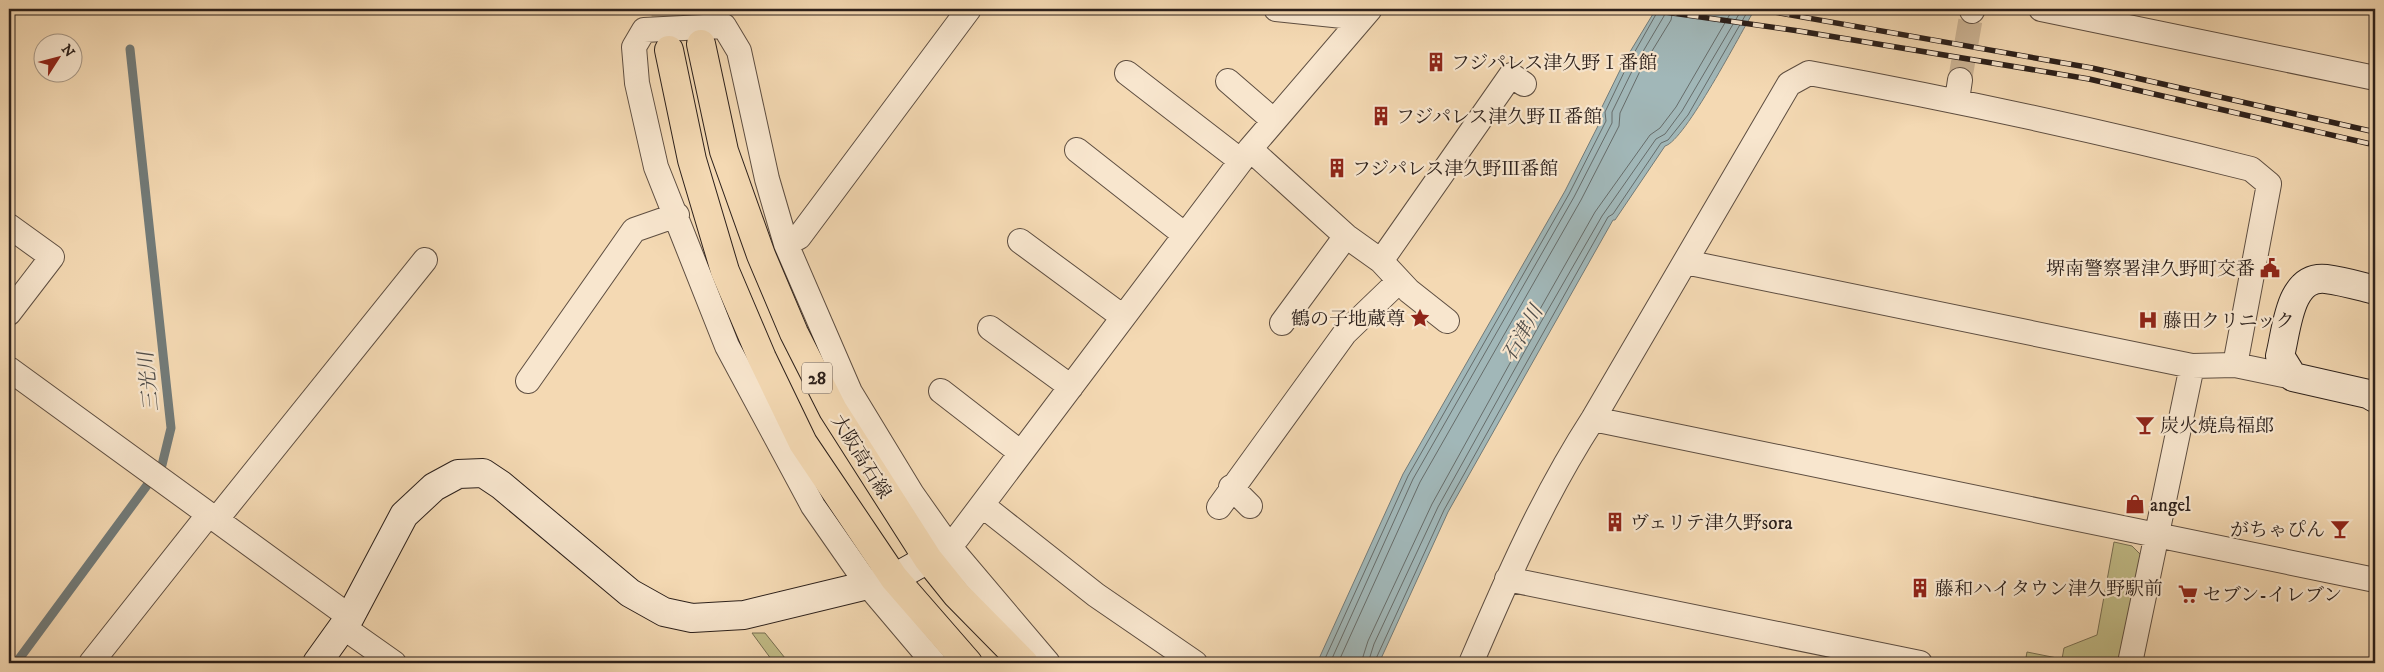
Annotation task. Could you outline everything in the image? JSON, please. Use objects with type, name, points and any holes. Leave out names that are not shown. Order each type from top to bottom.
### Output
[{"type":"main road","name":"大阪高石線","points":[[700,44],[724,152],[761,255],[794,333],[833,410],[938,552],[957,595],[1024,663]]},
{"type":"main road","name":"28","points":[[669,50],[695,169],[726,271],[762,358],[803,443],[894,578],[968,663]]},
{"type":"street","points":[[786,244],[799,237],[969,9]]},
{"type":"street","points":[[1276,9],[1366,13]]},
{"type":"street","points":[[2041,9],[2375,78]]},
{"type":"street","points":[[317,663],[346,622],[404,515],[434,488],[458,474],[483,473],[501,485],[630,593],[664,612],[692,618],[744,615],[868,585],[894,578],[938,552],[957,538],[1245,155],[1366,13]]},
{"type":"street","points":[[934,663],[868,585],[813,506],[727,346],[656,167],[637,83],[634,47],[644,30],[724,26],[739,51],[767,179],[786,244],[850,392],[912,494],[938,552],[1048,663]]},
{"type":"street","points":[[1127,73],[1245,155],[1346,236],[1381,261],[1399,281],[1447,321]]},
{"type":"street","points":[[1471,663],[1507,579],[1566,460],[1593,419],[1789,84],[1809,73],[1959,90],[2105,132],[2251,168],[2269,184],[2235,364]]},
{"type":"street","points":[[1381,261],[1511,75],[1524,84]]},
{"type":"street","points":[[1228,81],[1274,121]]},
{"type":"street","points":[[1077,150],[1185,235]]},
{"type":"street","points":[[528,381],[634,230],[676,215]]},
{"type":"street","points":[[9,226],[52,257],[9,313]]},
{"type":"street","points":[[1282,324],[1346,236]]},
{"type":"street","points":[[1020,241],[1123,317]]},
{"type":"street","points":[[91,663],[426,260]]},
{"type":"street","points":[[1685,262],[2192,366],[2235,364],[2368,394],[2375,398]]},
{"type":"street","points":[[2292,377],[2280,356],[2295,295],[2306,283],[2324,279],[2375,290]]},
{"type":"street","points":[[1219,507],[1345,333],[1399,281]]},
{"type":"street","points":[[990,328],[1071,387]]},
{"type":"street","points":[[2130,663],[2192,366]]},
{"type":"street","points":[[9,369],[212,517],[346,622],[394,663]]},
{"type":"street","points":[[942,391],[1021,453]]},
{"type":"street","points":[[1593,419],[2375,580]]},
{"type":"street","points":[[1231,488],[1250,506]]},
{"type":"street","points":[[982,505],[1096,595],[1195,663]]},
{"type":"street","points":[[1507,579],[1920,663]]},
{"type":"shaded area","points":[[2114,542],[2132,546],[2141,555],[2118,663],[2025,663],[2027,652],[2062,659],[2064,648],[2097,635]]},
{"type":"shaded area","points":[[752,633],[765,633],[789,663],[774,663]]},
{"type":"water","name":"石津川","points":[[1656,9],[1755,9],[1699,107],[1674,140],[1665,146],[1615,220],[1613,220],[1448,512],[1379,663],[1317,663],[1403,474],[1565,191],[1602,118],[1598,115],[1625,60]]},
{"type":"waterway","name":"三光川","points":[[16,663],[162,465],[171,428],[130,49]]},
{"type":"tunnel","points":[[665,9],[669,50]]},
{"type":"tunnel","points":[[697,9],[701,44]]},
{"type":"tunnel","points":[[1960,80],[1972,11]]},
{"type":"railway","points":[[1644,9],[1799,31],[2089,79],[2375,145]]},
{"type":"railway","points":[[1757,9],[2092,68],[2375,132]]},
{"type":"place","name":"フジパレス津久野Ⅰ番館","points":[[1436,62]]},
{"type":"place","name":"フジパレス津久野Ⅱ番館","points":[[1381,116]]},
{"type":"place","name":"フジパレス津久野Ⅲ番館","points":[[1337,168]]},
{"type":"place","name":"堺南警察署津久野町交番","points":[[2270,268]]},
{"type":"place","name":"鶴の子地蔵尊","points":[[1420,318]]},
{"type":"place","name":"藤田クリニック","points":[[2148,320]]},
{"type":"place","name":"炭火焼鳥福郎","points":[[2145,425]]},
{"type":"place","name":"angel","points":[[2135,504]]},
{"type":"place","name":"ヴェリテ津久野sora","points":[[1615,522]]},
{"type":"place","name":"がちゃぴん","points":[[2340,529]]},
{"type":"place","name":"藤和ハイタウン津久野駅前","points":[[1920,588]]},
{"type":"place","name":"セブン-イレブン","points":[[2188,594]]}]
